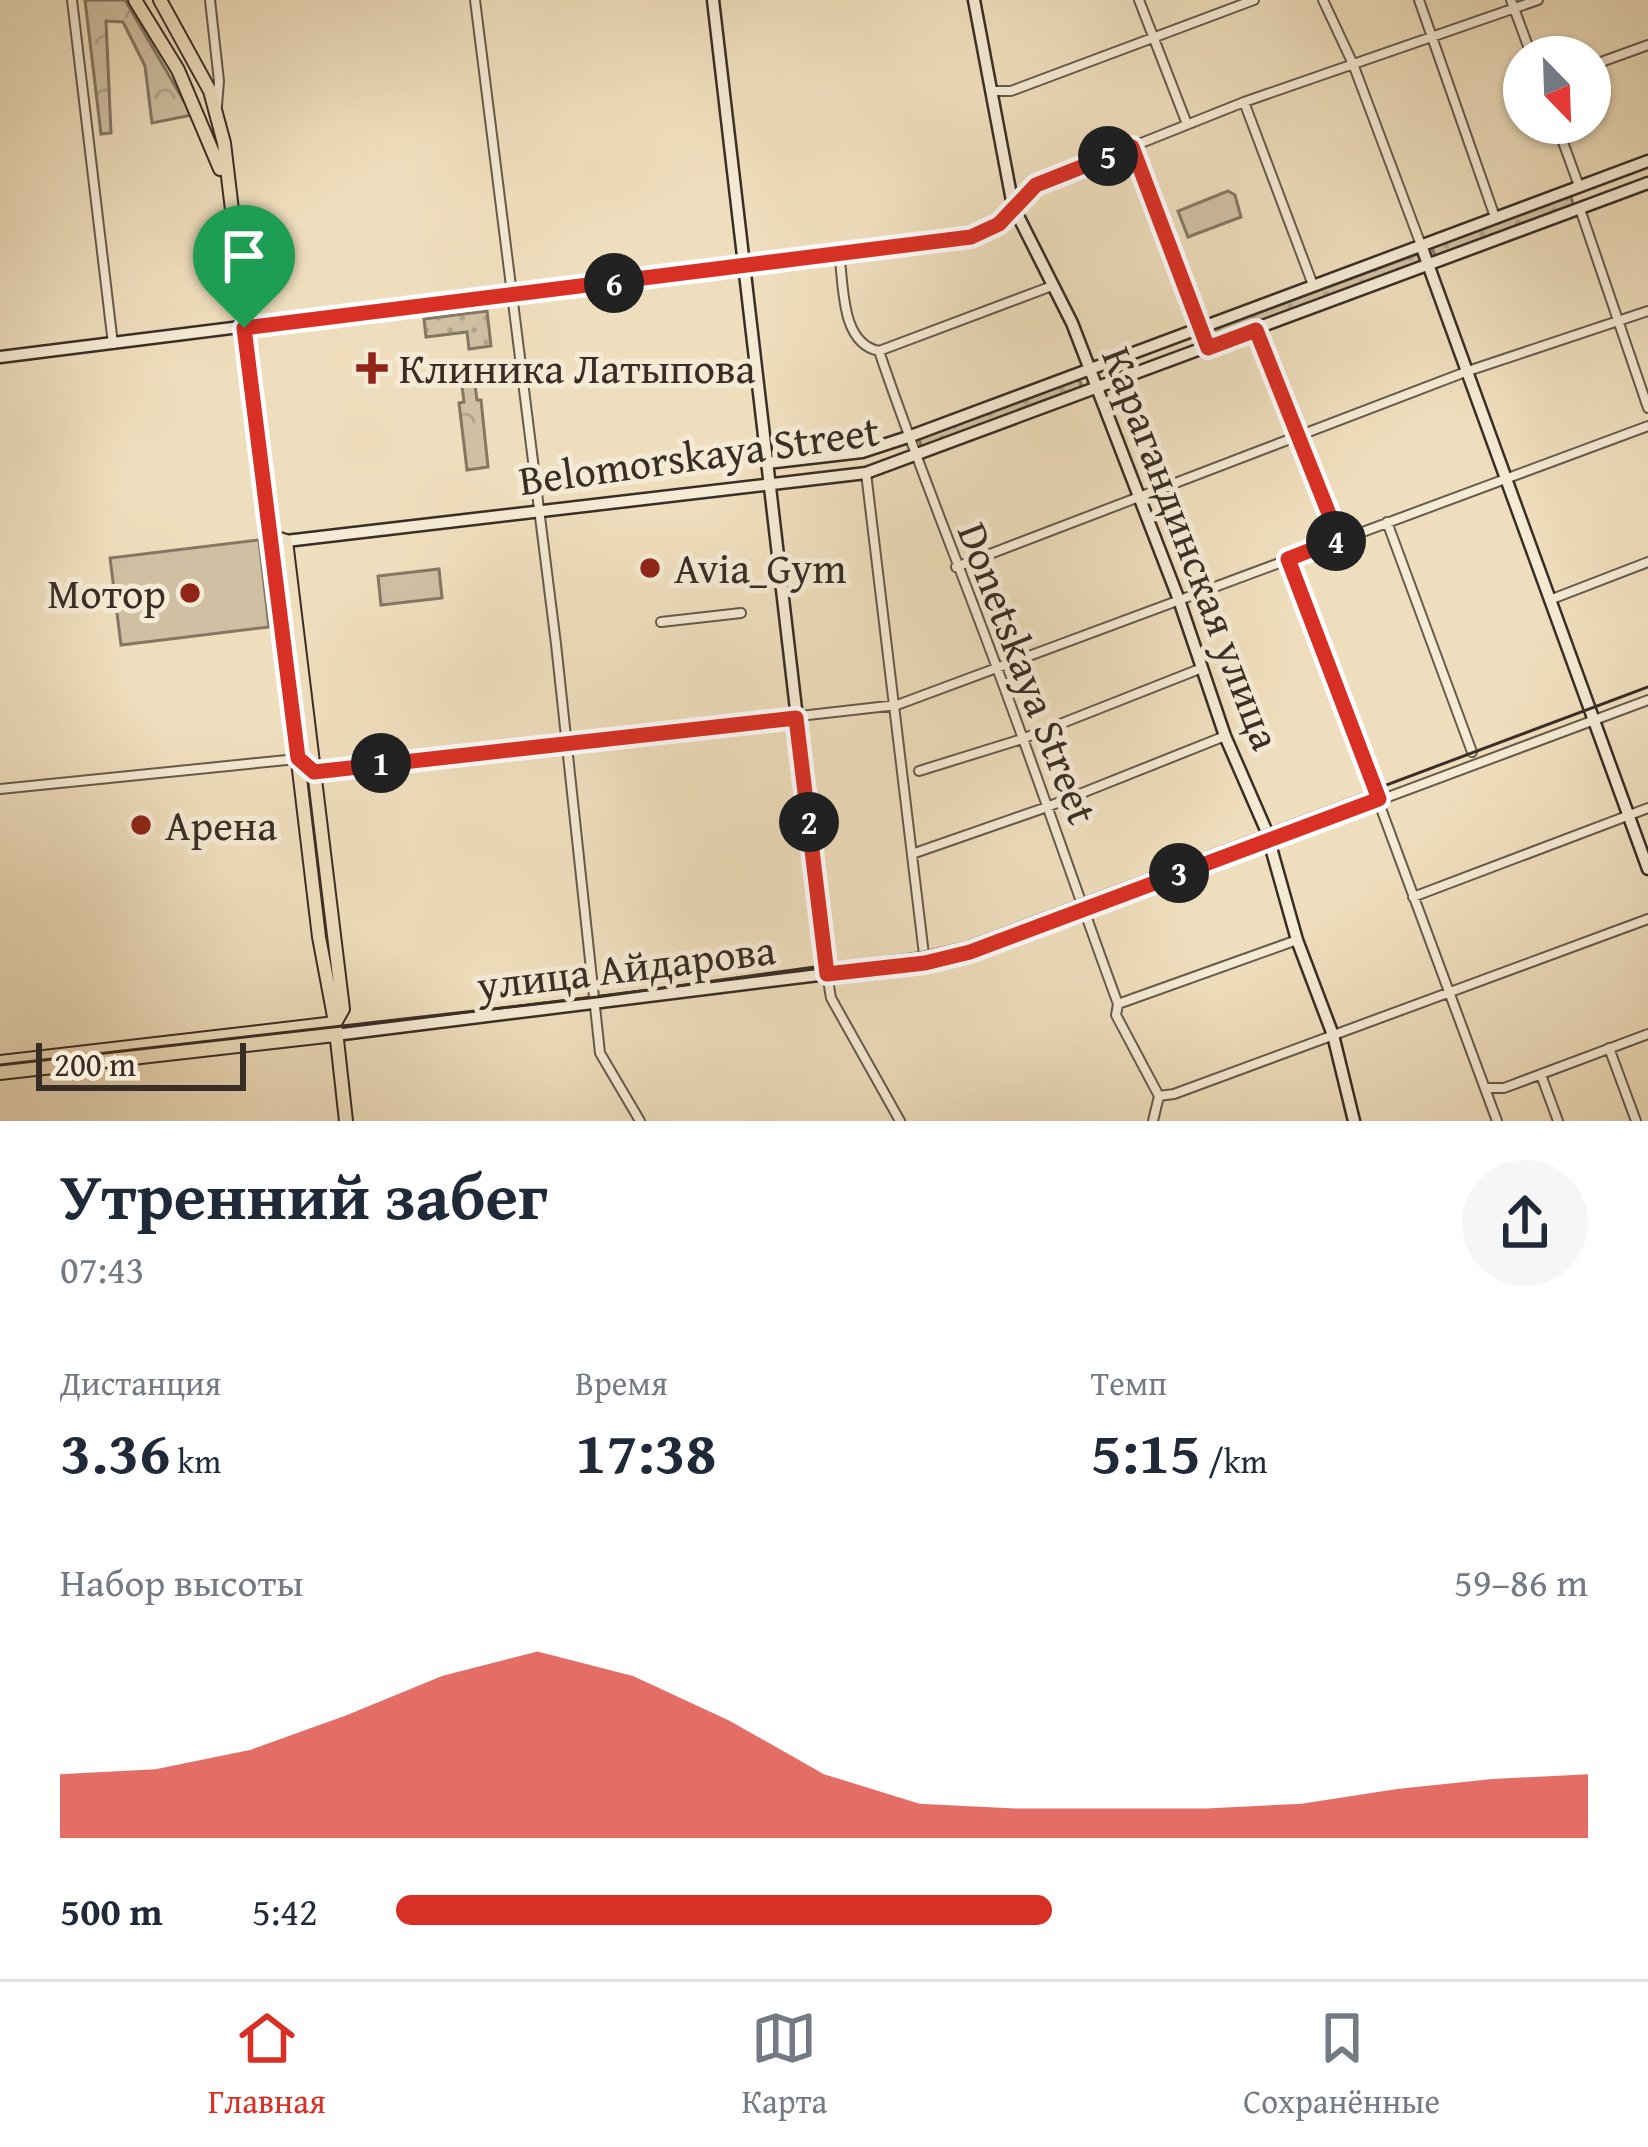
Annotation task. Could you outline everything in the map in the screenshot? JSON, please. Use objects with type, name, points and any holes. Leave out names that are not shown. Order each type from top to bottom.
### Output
[{"type":"main road","points":[[135,0],[193,100],[227,193]]},
{"type":"main road","points":[[160,0],[217,108],[346,1121]]},
{"type":"main road","points":[[713,0],[827,974]]},
{"type":"main road","name":"Карагандинская улица","points":[[974,0],[1013,206],[1072,322],[1179,600],[1225,736],[1268,838],[1297,940],[1333,1035],[1354,1121]]},
{"type":"main road","name":"Belomorskaya Street","points":[[766,463],[862,452],[908,437],[1648,161]]},
{"type":"main road","name":"Belomorskaya Street","points":[[286,541],[866,473],[1648,183]]},
{"type":"main road","points":[[1421,244],[1648,869]]},
{"type":"main road","points":[[0,357],[744,264]]},
{"type":"main road","points":[[270,536],[286,541],[343,1009],[335,1027]]},
{"type":"main road","name":"улица Айдарова","points":[[0,1061],[596,1006],[827,974]]},
{"type":"main road","name":"улица Айдарова","points":[[0,1073],[335,1027]]},
{"type":"street","points":[[72,0],[113,345]]},
{"type":"street","points":[[210,0],[219,81],[217,108]]},
{"type":"street","points":[[475,0],[568,744],[600,1053],[640,1121]]},
{"type":"street","points":[[1139,0],[1187,124]]},
{"type":"street","points":[[991,91],[1011,91],[1254,0]]},
{"type":"street","points":[[1323,0],[1353,64],[1421,244]]},
{"type":"street","points":[[1419,0],[1495,218]]},
{"type":"street","points":[[744,264],[971,237],[999,224],[1036,185],[1244,102],[1513,4],[1538,0]]},
{"type":"street","points":[[1513,4],[1524,36]]},
{"type":"street","points":[[1611,58],[1648,45]]},
{"type":"street","points":[[1244,102],[1313,285]]},
{"type":"street","points":[[1564,144],[1579,186]]},
{"type":"street","points":[[1132,147],[1208,348]]},
{"type":"street","points":[[1580,208],[1648,408]]},
{"type":"street","name":"Donetskaya Street","points":[[838,252],[852,332],[864,348],[879,351],[914,457],[1085,910],[1118,1004],[1117,1016],[1159,1096]]},
{"type":"street","points":[[879,351],[1052,286]]},
{"type":"street","points":[[956,567],[1468,371],[1648,311]]},
{"type":"street","points":[[1256,330],[1339,539]]},
{"type":"street","points":[[0,789],[298,758],[314,772],[897,705],[1648,426]]},
{"type":"street","points":[[866,473],[925,963]]},
{"type":"street","points":[[1387,522],[1472,752]]},
{"type":"street","points":[[1288,559],[1497,1121]]},
{"type":"street","points":[[1552,599],[1648,562]]},
{"type":"street","points":[[661,622],[741,613]]},
{"type":"street","points":[[919,771],[1022,740],[1202,668]]},
{"type":"street","name":"улица Айдарова","points":[[827,974],[925,963],[970,952],[1648,700]]},
{"type":"street","points":[[912,854],[1047,807],[1225,736]]},
{"type":"street","points":[[1413,897],[1648,808]]},
{"type":"street","points":[[1153,1121],[1159,1096],[1648,919]]},
{"type":"street","points":[[1118,1004],[1297,940]]},
{"type":"street","points":[[827,974],[831,998],[901,1121]]},
{"type":"street","points":[[1486,1088],[1504,1088],[1648,1034]]},
{"type":"street","points":[[1609,1048],[1636,1121]]},
{"type":"street","points":[[1541,1075],[1558,1121]]},
{"type":"green space","points":[[85,0],[125,0],[192,115],[152,123],[145,66],[123,22],[106,21],[111,133],[101,134]]},
{"type":"green space","points":[[1228,191],[1235,195],[1241,217],[1188,237],[1178,211]]},
{"type":"green space","points":[[1570,194],[1574,207],[1436,258],[1431,246]]},
{"type":"green space","points":[[1420,253],[1424,262],[1212,340],[1209,331]]},
{"type":"green space","points":[[487,311],[491,346],[469,349],[467,332],[426,337],[424,319]]},
{"type":"green space","points":[[474,377],[488,467],[467,470],[459,403],[464,402],[461,378]]},
{"type":"green space","points":[[1077,379],[1080,390],[922,448],[919,439]]},
{"type":"green space","name":"Мотор","points":[[259,540],[269,627],[121,645],[110,558]]},
{"type":"green space","points":[[439,569],[442,598],[381,605],[378,576]]},
{"type":"tram line","points":[[0,1065],[597,997],[924,952],[967,942],[1648,687]]},
{"type":"place","name":"Клиника Латыпова","points":[[372,368]]},
{"type":"place","name":"Avia_Gym","points":[[650,568]]},
{"type":"place","name":"Мотор","points":[[190,593]]},
{"type":"place","name":"Арена","points":[[141,825]]},
{"type":"route","points":[[1132,147],[1208,348],[1256,330],[1339,539],[1288,559],[1379,799],[970,952],[925,963],[827,974],[796,718],[314,772],[298,758],[244,328],[971,237],[999,224],[1036,185],[1132,147]]}]
